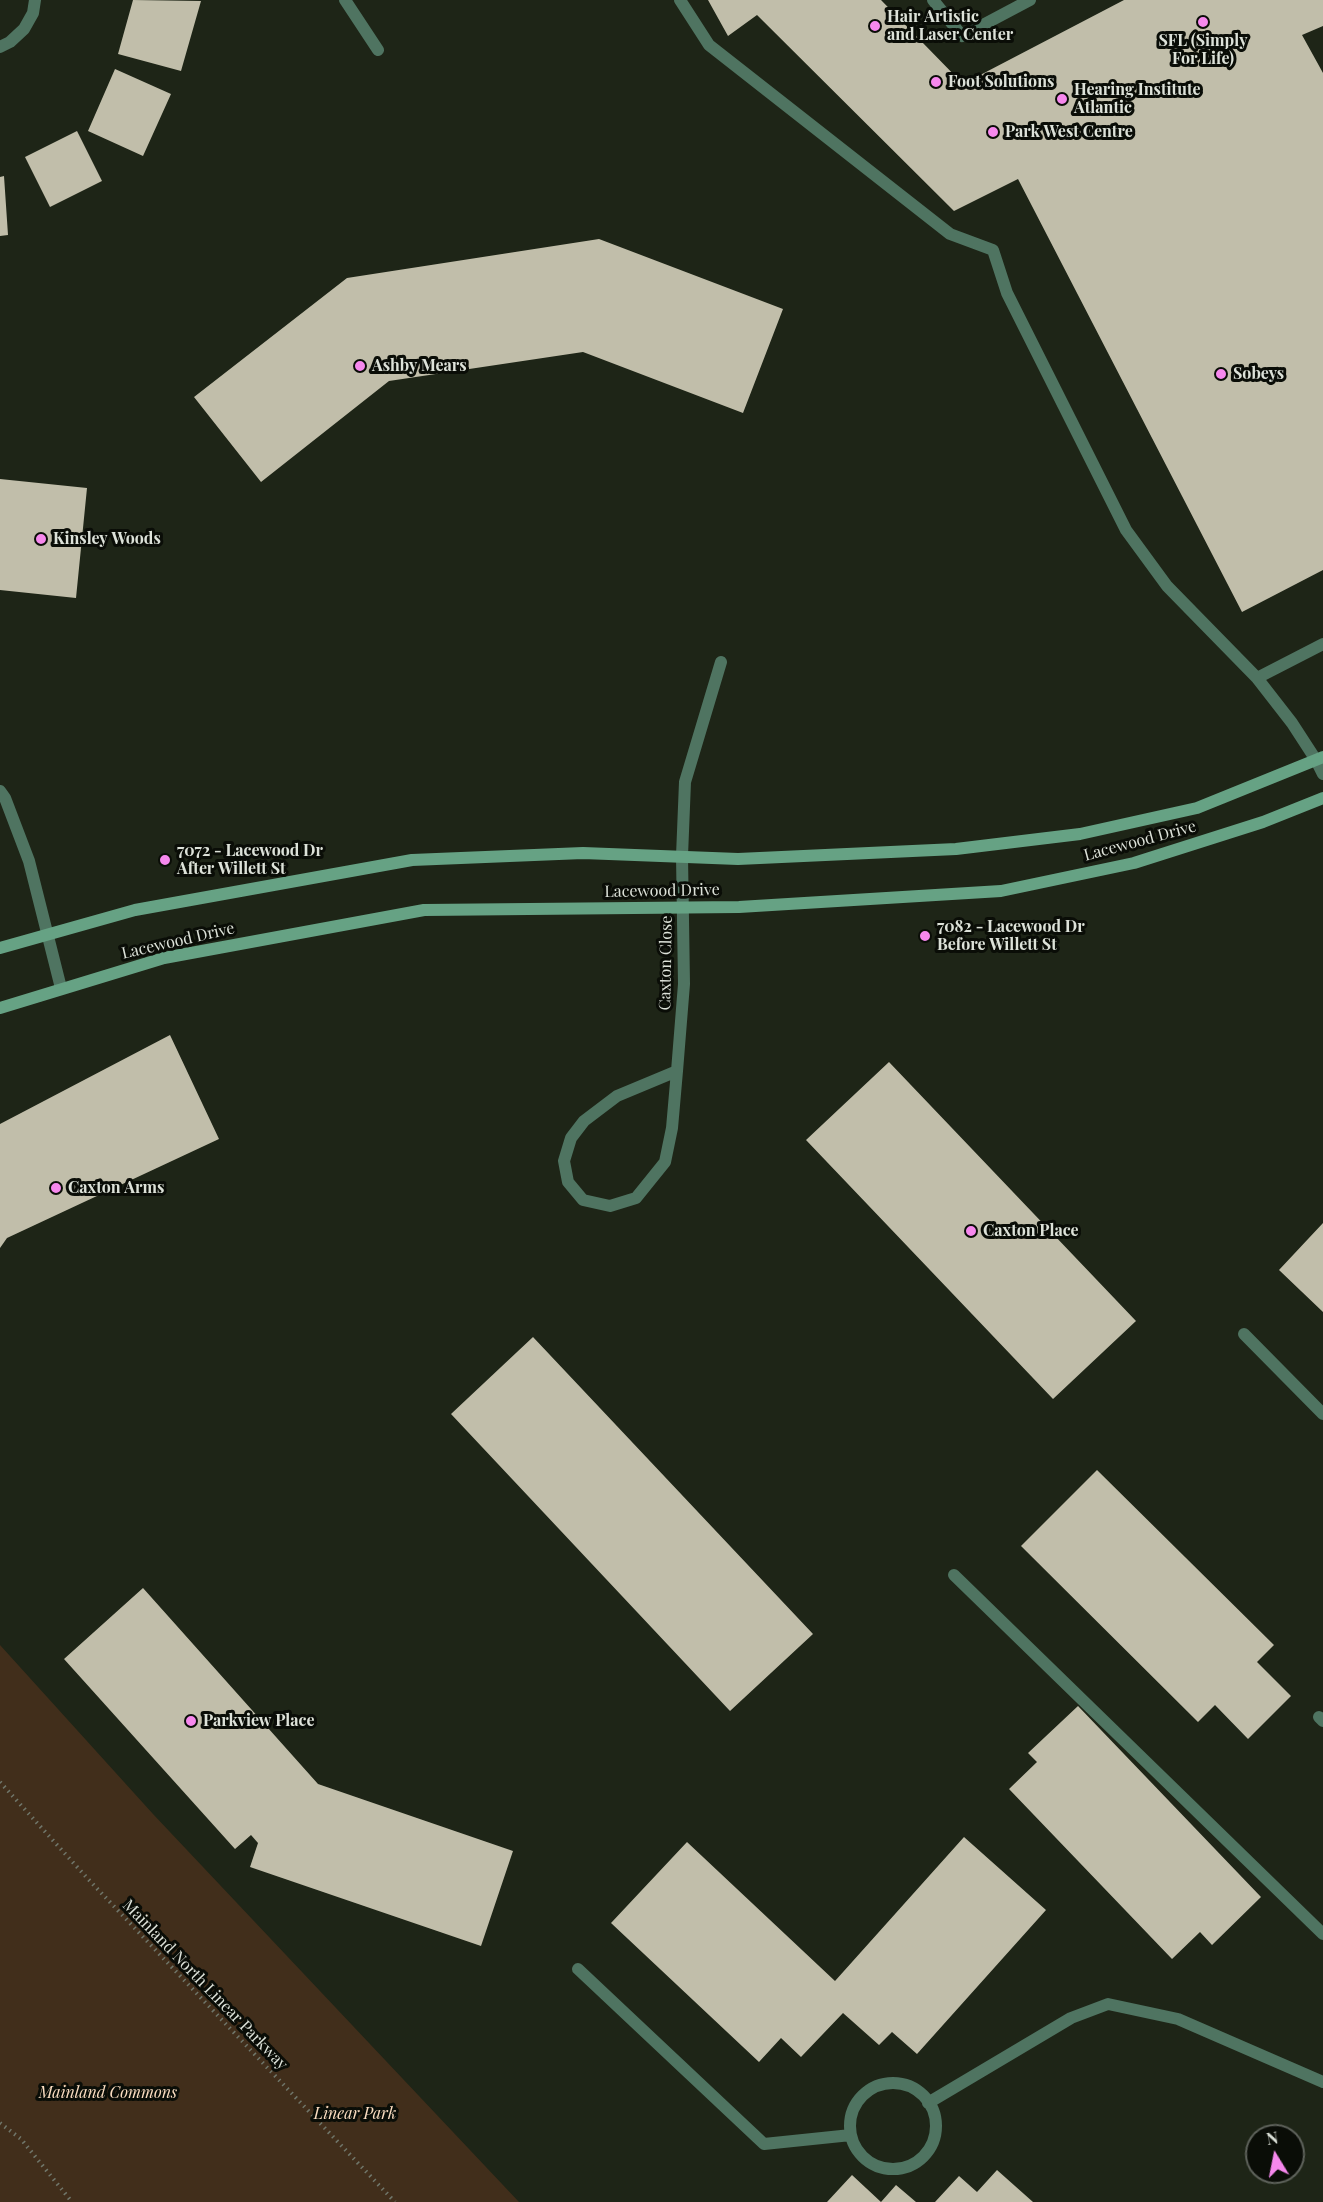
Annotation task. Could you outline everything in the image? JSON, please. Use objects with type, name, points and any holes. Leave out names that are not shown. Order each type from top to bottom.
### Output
[{"type":"main road","name":"Lacewood Drive","points":[[0,948],[135,910],[412,860],[583,853],[738,859],[956,849],[1080,834],[1197,808],[1319,759]]},
{"type":"main road","name":"Lacewood Drive","points":[[0,1008],[164,958],[424,910],[684,908],[1001,891],[1134,862],[1263,822],[1323,798]]},
{"type":"street","points":[[0,47],[10,42],[24,29],[33,13],[35,0]]},
{"type":"street","points":[[345,0],[378,50]]},
{"type":"street","points":[[680,0],[709,45],[950,234],[993,250],[1007,294],[1126,530],[1167,586],[1257,678],[1319,759],[1323,774]]},
{"type":"street","points":[[933,0],[962,36],[1030,0]]},
{"type":"street","points":[[1257,678],[1323,644]]},
{"type":"street","name":"Caxton Close","points":[[677,1071],[617,1096],[584,1121],[571,1138],[564,1161],[568,1182],[583,1200],[610,1206],[636,1198],[665,1162],[672,1128],[677,1071],[684,984],[682,856],[684,782],[721,662]]},
{"type":"street","points":[[0,792],[5,798],[29,861],[61,988]]},
{"type":"street","points":[[1245,1334],[1323,1414]]},
{"type":"street","points":[[954,1575],[1323,1934]]},
{"type":"street","points":[[578,1969],[764,2144],[851,2135]]},
{"type":"street","points":[[928,2103],[1071,2019],[1108,2004],[1178,2019],[1323,2082]]},
{"type":"street","points":[[892,2083],[907,2085],[921,2092],[928,2103],[936,2117],[937,2133],[923,2159],[895,2170],[873,2164],[857,2149],[851,2135],[850,2121],[855,2106],[864,2094],[877,2086],[892,2083]]},
{"type":"path","name":"Mainland North Linear Parkway","points":[[0,1782],[88,1879],[395,2202]]},
{"type":"path","points":[[0,2124],[21,2139],[72,2202]]},
{"type":"green space","points":[[0,1645],[153,1814],[519,2202],[0,2202]]},
{"type":"building","points":[[133,0],[201,1],[181,71],[118,54]]},
{"type":"building","name":"Sobeys","points":[[708,0],[881,0],[963,84],[1124,0],[1323,0],[1323,26],[1302,35],[1323,73],[1323,570],[1242,612],[1018,179],[954,211],[757,15],[728,36]]},
{"type":"building","points":[[115,69],[171,94],[143,156],[88,131]]},
{"type":"building","points":[[77,131],[102,181],[50,207],[25,157]]},
{"type":"building","points":[[4,176],[8,235],[0,236],[0,177]]},
{"type":"building","name":"Ashby Mears","points":[[599,239],[783,309],[743,413],[583,352],[389,381],[261,482],[194,397],[347,278]]},
{"type":"building","name":"Kinsley Woods","points":[[0,479],[87,488],[76,598],[0,590]]},
{"type":"building","name":"Caxton Arms","points":[[170,1035],[219,1139],[7,1238],[0,1248],[0,1124]]},
{"type":"building","name":"Caxton Place","points":[[889,1062],[1136,1321],[1053,1399],[806,1140]]},
{"type":"building","points":[[1323,1223],[1323,1312],[1279,1270]]},
{"type":"building","points":[[533,1337],[813,1634],[730,1711],[451,1414]]},
{"type":"building","points":[[1097,1470],[1274,1645],[1257,1662],[1291,1696],[1248,1739],[1215,1705],[1198,1722],[1021,1546]]},
{"type":"building","name":"Parkview Place","points":[[143,1588],[318,1784],[513,1851],[481,1946],[250,1867],[258,1843],[251,1835],[235,1849],[64,1659]]},
{"type":"building","points":[[1078,1706],[1261,1897],[1212,1945],[1200,1932],[1172,1959],[1009,1789],[1037,1762],[1028,1753]]},
{"type":"building","points":[[964,1837],[1046,1910],[917,2054],[892,2032],[879,2045],[843,2013],[801,2057],[781,2038],[759,2062],[611,1923],[687,1842],[835,1981]]},
{"type":"building","points":[[997,2170],[1033,2202],[935,2202],[959,2176],[977,2192]]},
{"type":"building","points":[[852,2175],[881,2202],[827,2202]]},
{"type":"building","points":[[896,2185],[916,2202],[881,2202]]},
{"type":"place","name":"SFL (Simply For Life)","points":[[1203,22]]},
{"type":"place","name":"Hair Artistic and Laser Center","points":[[875,26]]},
{"type":"place","name":"Foot Solutions","points":[[936,82]]},
{"type":"place","name":"Hearing Institute Atlantic","points":[[1062,99]]},
{"type":"place","name":"Park West Centre","points":[[993,132]]},
{"type":"place","name":"Ashby Mears","points":[[360,366]]},
{"type":"place","name":"Sobeys","points":[[1221,374]]},
{"type":"place","name":"Kinsley Woods","points":[[41,539]]},
{"type":"place","name":"7072 - Lacewood Dr After Willett St","points":[[165,860]]},
{"type":"place","name":"7082 - Lacewood Dr Before Willett St","points":[[925,936]]},
{"type":"place","name":"Caxton Arms","points":[[56,1188]]},
{"type":"place","name":"Caxton Place","points":[[971,1231]]},
{"type":"place","name":"Parkview Place","points":[[191,1721]]},
{"type":"park label","name":"Mainland Commons","points":[[108,2093]]},
{"type":"park label","name":"Linear Park","points":[[355,2114]]}]
